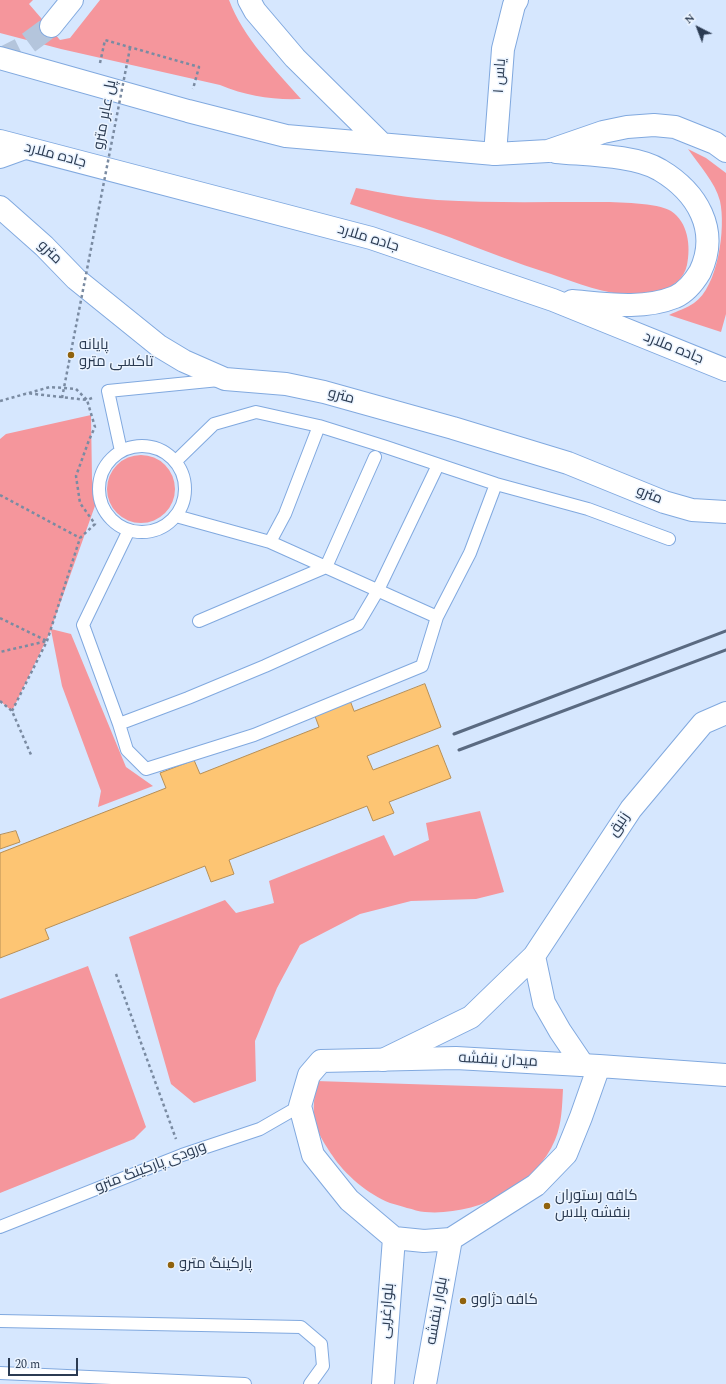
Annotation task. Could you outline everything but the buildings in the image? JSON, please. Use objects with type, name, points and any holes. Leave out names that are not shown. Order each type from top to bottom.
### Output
[{"type":"main road","points":[[51,26],[72,0]]},
{"type":"main road","points":[[249,0],[255,11],[295,58],[382,144]]},
{"type":"main road","name":"یاس ۱","points":[[495,154],[503,48],[514,5],[517,0]]},
{"type":"main road","points":[[0,58],[286,136],[495,154],[548,151],[630,159],[659,169],[683,186],[704,216],[707,230],[706,251],[702,266],[688,289],[675,297],[652,303],[630,305],[553,300]]},
{"type":"main road","points":[[548,151],[604,132],[627,127],[654,125],[675,127],[715,143],[726,151]]},
{"type":"main road","name":"جاده ملارد","points":[[0,141],[371,238],[553,300],[726,370]]},
{"type":"main road","points":[[0,158],[25,148]]},
{"type":"main road","name":"مترو","points":[[0,207],[44,246],[76,279],[153,341],[184,361],[225,379],[286,384],[324,392],[568,462],[664,502],[692,510],[726,512]]},
{"type":"main road","name":"زنبق","points":[[383,1060],[471,1017],[534,956],[631,809],[703,724],[726,713]]},
{"type":"main road","points":[[300,1106],[313,1155],[349,1200],[394,1238],[424,1241],[451,1239],[536,1185],[566,1154],[581,1117],[591,1066],[560,1031],[544,1002],[534,956]]},
{"type":"main road","name":"میدان بنفشه","points":[[300,1106],[309,1075],[321,1062],[456,1058],[726,1075]]},
{"type":"main road","name":"بلوارغربی","points":[[383,1384],[394,1238]]},
{"type":"main road","name":"بلوار بنفشه","points":[[425,1384],[451,1239]]},
{"type":"lane","points":[[121,451],[108,391],[225,379]]},
{"type":"lane","points":[[176,461],[214,424],[256,412],[319,426],[496,484],[588,509],[669,539]]},
{"type":"lane","points":[[270,542],[285,514],[319,426]]},
{"type":"lane","points":[[135,446],[150,446],[164,452],[176,461],[183,474],[185,488],[183,503],[176,516],[166,525],[154,530],[142,532],[129,530],[116,524],[106,514],[100,500],[99,486],[102,472],[110,460],[121,451],[135,446]]},
{"type":"lane","points":[[199,621],[326,567],[376,457]]},
{"type":"lane","points":[[119,724],[188,698],[265,666],[358,624],[378,590],[438,465]]},
{"type":"lane","points":[[129,530],[83,625],[127,750],[146,769],[254,735],[422,666],[438,617],[470,553],[496,484]]},
{"type":"lane","points":[[176,516],[270,542],[438,617]]},
{"type":"lane","name":"ورودی پارکینگ مترو","points":[[0,1227],[182,1155],[260,1129],[300,1106]]},
{"type":"lane","points":[[0,1321],[301,1326],[321,1344],[322,1366],[310,1384]]},
{"type":"lane","points":[[0,1372],[245,1384]]},
{"type":"path","points":[[105,40],[199,67]]},
{"type":"path","name":"پل عابر مترو","points":[[62,398],[130,48]]},
{"type":"path","points":[[0,401],[50,387],[76,389],[87,400],[95,427],[76,476],[80,503],[95,524],[80,538],[47,641],[12,711]]},
{"type":"path","points":[[26,393],[87,400],[108,391]]},
{"type":"path","points":[[0,495],[80,538]]},
{"type":"path","points":[[0,618],[47,641]]},
{"type":"path","points":[[0,652],[47,641]]},
{"type":"path","points":[[0,701],[12,711],[32,757]]},
{"type":"path","points":[[116,974],[182,1155]]},
{"type":"shaded area","points":[[0,0],[33,0],[29,4],[60,40],[70,38],[100,0],[229,0],[235,14],[251,40],[301,99],[279,99],[250,95],[220,85],[61,49],[0,33]]},
{"type":"shaded area","points":[[688,149],[706,158],[726,173],[726,314],[721,332],[669,315],[691,305],[702,295],[709,284],[714,271],[721,241],[722,212],[718,194],[711,180]]},
{"type":"shaded area","points":[[356,188],[406,197],[437,200],[491,202],[615,202],[653,205],[671,211],[677,216],[685,228],[689,250],[686,270],[681,278],[673,285],[659,291],[645,294],[618,294],[591,288],[437,233],[350,204]]},
{"type":"shaded area","points":[[91,415],[92,479],[96,503],[51,629],[71,634],[126,767],[153,786],[98,807],[101,791],[62,686],[51,630],[12,711],[0,701],[0,439],[6,434]]},
{"type":"shaded area","points":[[141,455],[154,458],[165,465],[172,476],[175,489],[172,502],[165,513],[154,520],[141,523],[128,520],[117,513],[110,502],[107,489],[110,476],[117,465],[128,458]]},
{"type":"shaded area","points":[[480,811],[504,892],[476,899],[411,901],[360,914],[300,945],[277,988],[255,1041],[256,1081],[194,1103],[171,1084],[129,937],[225,900],[236,913],[274,903],[269,881],[384,835],[394,856],[429,840],[426,823]]},
{"type":"shaded area","points":[[88,966],[146,1127],[134,1139],[0,1193],[0,999]]},
{"type":"shaded area","points":[[316,1081],[563,1089],[562,1108],[557,1134],[546,1157],[533,1172],[518,1185],[501,1196],[483,1204],[444,1212],[420,1212],[390,1203],[373,1195],[343,1170],[321,1137],[316,1126],[314,1108]]},
{"type":"tunnel","points":[[0,59],[20,49],[51,26]]},
{"type":"railway","points":[[454,734],[726,631]]},
{"type":"railway","points":[[459,750],[726,650]]},
{"type":"place","name":"پایانه تاکسی مترو","points":[[71,355]]},
{"type":"place","name":"کافه رستوران بنفشه پلاس","points":[[547,1206]]},
{"type":"place","name":"پارکینگ مترو","points":[[171,1265]]},
{"type":"place","name":"کافه دژاوو","points":[[463,1301]]}]
